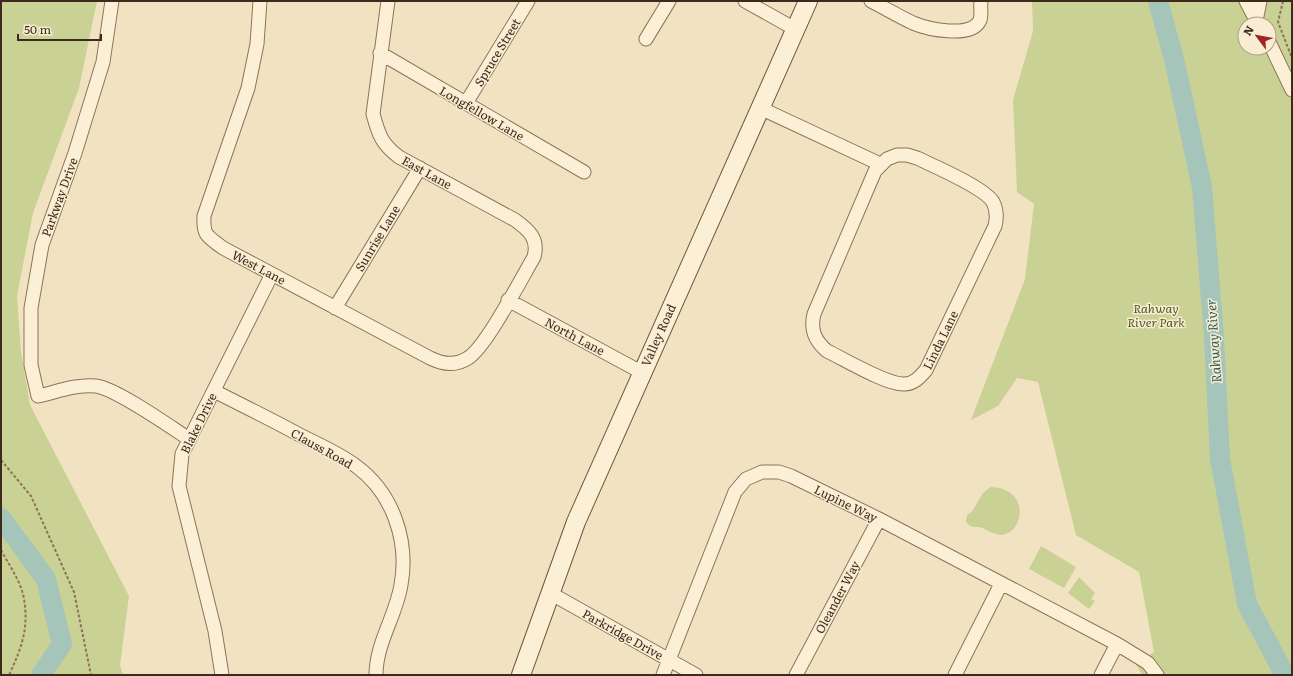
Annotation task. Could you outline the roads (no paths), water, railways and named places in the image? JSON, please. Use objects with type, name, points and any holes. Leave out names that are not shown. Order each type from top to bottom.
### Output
[{"type":"street","name":"Parkway Drive","points":[[112,1],[103,62],[74,153],[42,245],[31,308],[31,365],[38,396],[76,388],[96,386],[118,394],[190,439]]},
{"type":"street","name":"West Lane","points":[[260,1],[257,44],[248,88],[204,216],[204,229],[209,237],[223,248],[440,363],[452,364],[469,358],[482,344],[508,300]]},
{"type":"street","name":"East Lane","points":[[388,1],[373,114],[378,132],[386,147],[399,157],[515,220],[529,231],[534,238],[536,250],[534,258],[508,300]]},
{"type":"street","name":"Spruce Street","points":[[466,103],[528,1]]},
{"type":"street","points":[[646,39],[669,1]]},
{"type":"street","points":[[745,1],[795,29]]},
{"type":"street","name":"Valley Road","points":[[521,675],[576,522],[808,1]]},
{"type":"street","points":[[871,1],[914,23],[951,31],[964,31],[975,25],[980,19],[981,1]]},
{"type":"street","points":[[1246,1],[1254,16]]},
{"type":"street","points":[[1258,16],[1260,1]]},
{"type":"street","name":"Longfellow Lane","points":[[380,53],[584,172]]},
{"type":"street","points":[[1276,56],[1292,90]]},
{"type":"street","points":[[760,108],[880,164]]},
{"type":"street","name":"Linda Lane","points":[[907,155],[917,158],[987,194],[996,209],[995,226],[926,370],[921,377],[905,384],[890,382],[827,351],[820,345],[812,327],[814,314],[872,178],[880,164],[897,156],[907,155]]},
{"type":"street","name":"Sunrise Lane","points":[[335,308],[420,168]]},
{"type":"street","name":"Blake Drive","points":[[222,675],[215,631],[179,486],[182,454],[272,274]]},
{"type":"street","name":"North Lane","points":[[508,300],[642,372]]},
{"type":"street","name":"Clauss Road","points":[[214,391],[342,456],[372,479],[384,494],[399,527],[403,566],[401,585],[395,608],[380,646],[376,664],[376,675]]},
{"type":"street","name":"Lupine Way","points":[[663,675],[731,500],[740,484],[746,479],[762,472],[779,472],[879,519],[1117,644],[1148,663],[1157,675]]},
{"type":"street","name":"Oleander Way","points":[[796,675],[879,519]]},
{"type":"street","points":[[954,675],[1001,584]]},
{"type":"street","name":"Parkridge Drive","points":[[550,593],[696,675]]},
{"type":"street","points":[[1101,675],[1117,644]]},
{"type":"waterway","name":"Rahway River","points":[[1158,1],[1174,59],[1202,187],[1214,337],[1220,459],[1247,604],[1285,675]]},
{"type":"waterway","name":"Rahway River","points":[[1,518],[46,579],[62,644],[41,675]]},
{"type":"park label","name":"Rahway River Park","points":[[1156,315]]}]
